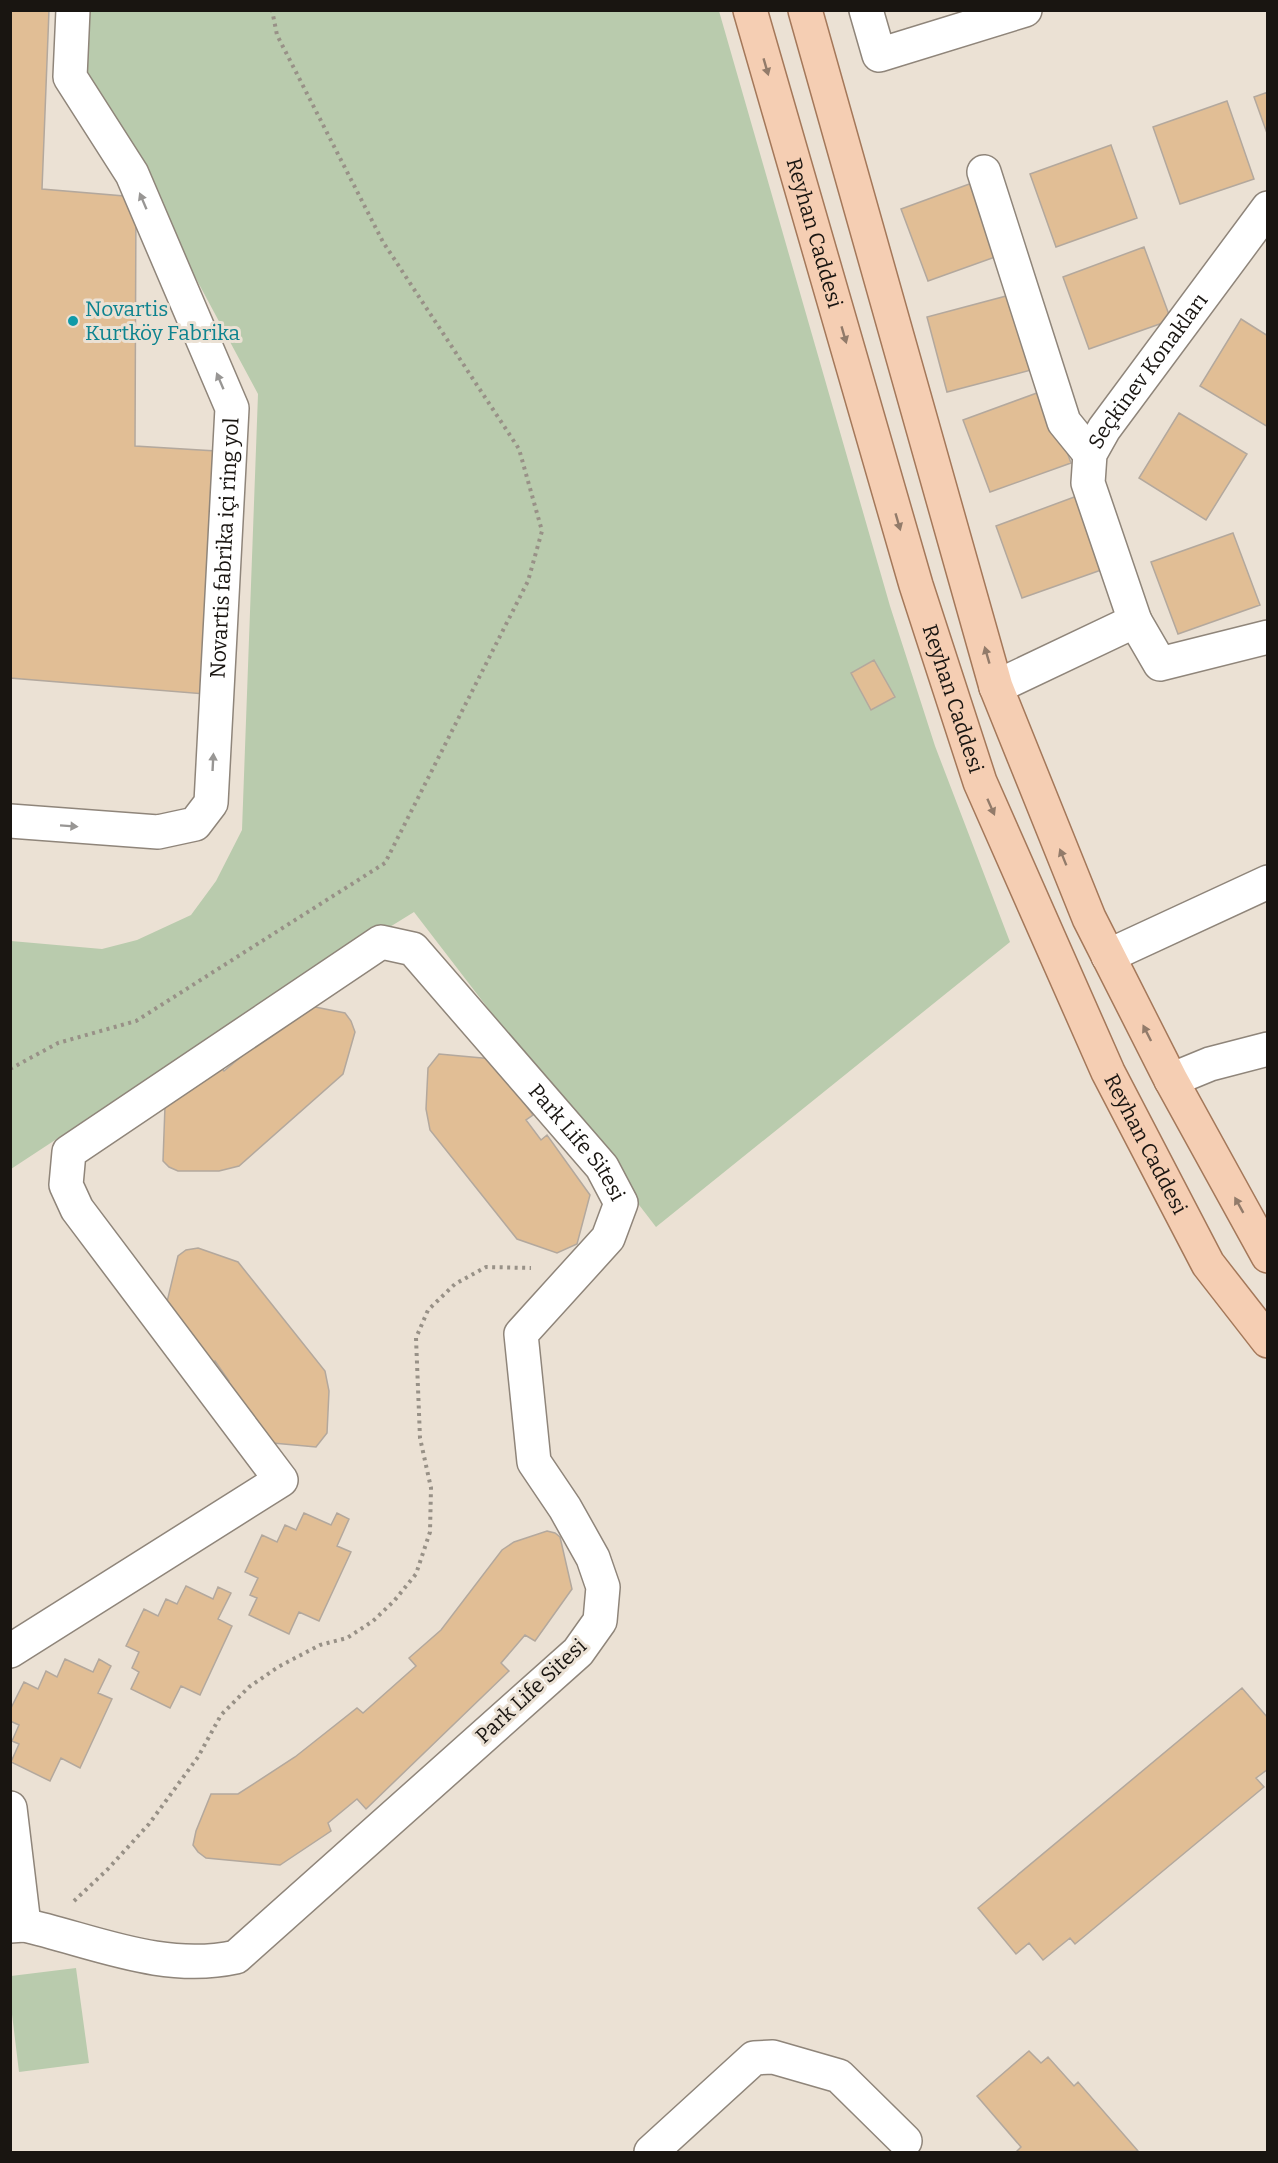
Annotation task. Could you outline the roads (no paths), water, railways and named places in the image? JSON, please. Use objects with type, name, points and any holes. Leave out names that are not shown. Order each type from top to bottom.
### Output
[{"type":"main road","name":"Reyhan Caddesi","points":[[750,10],[916,585],[980,782],[1108,1072],[1208,1264],[1268,1341]]},
{"type":"main road","points":[[805,10],[996,687],[1089,918],[1171,1080],[1268,1256]]},
{"type":"lane","name":"Novartis fabrika içi ring yol","points":[[10,821],[158,832],[195,824],[211,803],[232,408],[132,174],[70,77],[73,10]]},
{"type":"lane","points":[[866,10],[879,55],[1025,10]]},
{"type":"lane","points":[[984,172],[1061,412],[1075,439],[1090,454]]},
{"type":"lane","name":"Seçkinev Konakları","points":[[1268,208],[1104,429],[1090,454],[1088,483],[1135,621],[1160,664],[1268,638]]},
{"type":"lane","points":[[996,687],[1135,621]]},
{"type":"lane","points":[[1108,956],[1268,882]]},
{"type":"lane","name":"Park Life Sitesi","points":[[10,1651],[281,1480],[77,1209],[66,1185],[69,1152],[381,942],[413,949],[602,1167],[621,1203],[608,1238],[520,1334],[534,1462],[582,1538],[603,1587],[600,1621],[578,1652],[236,1957],[209,1963],[179,1963],[146,1958],[23,1924]]},
{"type":"lane","points":[[1171,1080],[1210,1064],[1268,1049]]},
{"type":"lane","points":[[10,1808],[23,1924]]},
{"type":"lane","points":[[651,2152],[754,2058],[773,2057],[839,2076],[905,2141]]},
{"type":"place","name":"Novartis Kurtköy Fabrika","points":[[73,321]]}]
